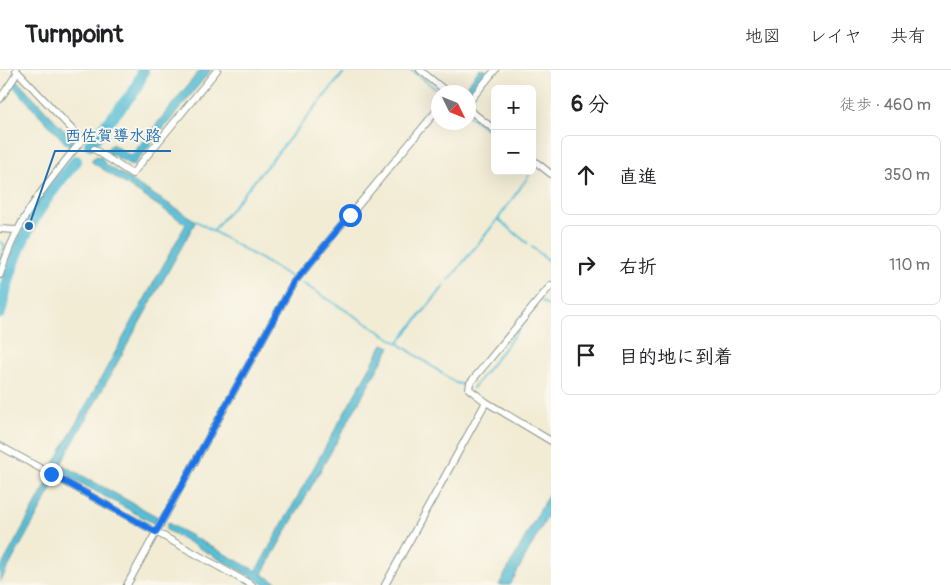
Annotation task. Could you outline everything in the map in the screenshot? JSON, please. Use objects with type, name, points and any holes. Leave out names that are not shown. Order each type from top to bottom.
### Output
[{"type":"street","points":[[94,149],[132,174],[217,70]]},
{"type":"street","points":[[420,70],[438,85]]},
{"type":"street","points":[[476,93],[494,70]]},
{"type":"street","points":[[0,99],[15,76],[82,140],[48,180],[16,230],[0,275]]},
{"type":"street","points":[[476,115],[491,127]]},
{"type":"street","points":[[127,585],[293,284],[431,118]]},
{"type":"street","points":[[536,162],[551,174]]},
{"type":"street","points":[[0,229],[16,230]]},
{"type":"street","points":[[551,284],[470,384],[469,390],[551,441]]},
{"type":"street","points":[[386,585],[486,402]]},
{"type":"street","points":[[0,446],[252,585]]},
{"type":"water","points":[[200,70],[211,70],[133,166],[105,151],[112,144],[131,156]]},
{"type":"water","points":[[479,70],[487,70],[476,85],[467,85]]},
{"type":"water","points":[[17,80],[74,141],[69,147],[13,86]]},
{"type":"water","points":[[97,156],[99,158],[101,156],[105,164],[196,221],[61,464],[158,517],[155,524],[59,471],[58,473],[51,469],[186,224],[92,162],[92,159]]},
{"type":"water","points":[[383,344],[390,347],[262,574],[281,585],[266,585],[165,529],[168,523],[256,571]]},
{"type":"water","points":[[49,480],[55,483],[0,582],[0,569]]},
{"type":"water","points":[[551,490],[551,510],[510,585],[499,585]]},
{"type":"waterway","points":[[90,144],[135,90],[143,72],[142,70]]},
{"type":"waterway","points":[[213,231],[346,70]]},
{"type":"waterway","points":[[411,70],[431,85]]},
{"type":"waterway","points":[[476,121],[491,132]]},
{"type":"waterway","points":[[0,313],[11,269],[27,231],[48,196],[76,161]]},
{"type":"waterway","points":[[527,243],[498,219],[529,175]]},
{"type":"waterway","points":[[449,280],[498,219]]},
{"type":"waterway","points":[[196,221],[291,277]]},
{"type":"waterway","points":[[0,242],[5,245],[0,259]]},
{"type":"waterway","points":[[532,247],[551,263]]},
{"type":"waterway","points":[[302,283],[398,343],[456,383],[464,385]]},
{"type":"waterway","points":[[398,343],[445,285]]},
{"type":"waterway","points":[[541,301],[551,307]]},
{"type":"waterway","points":[[473,388],[527,319]]},
{"type":"place","name":"西佐賀導水路","points":[[29,226]]},
{"type":"route","points":[[51,474],[156,532],[293,284],[350,215]]}]
